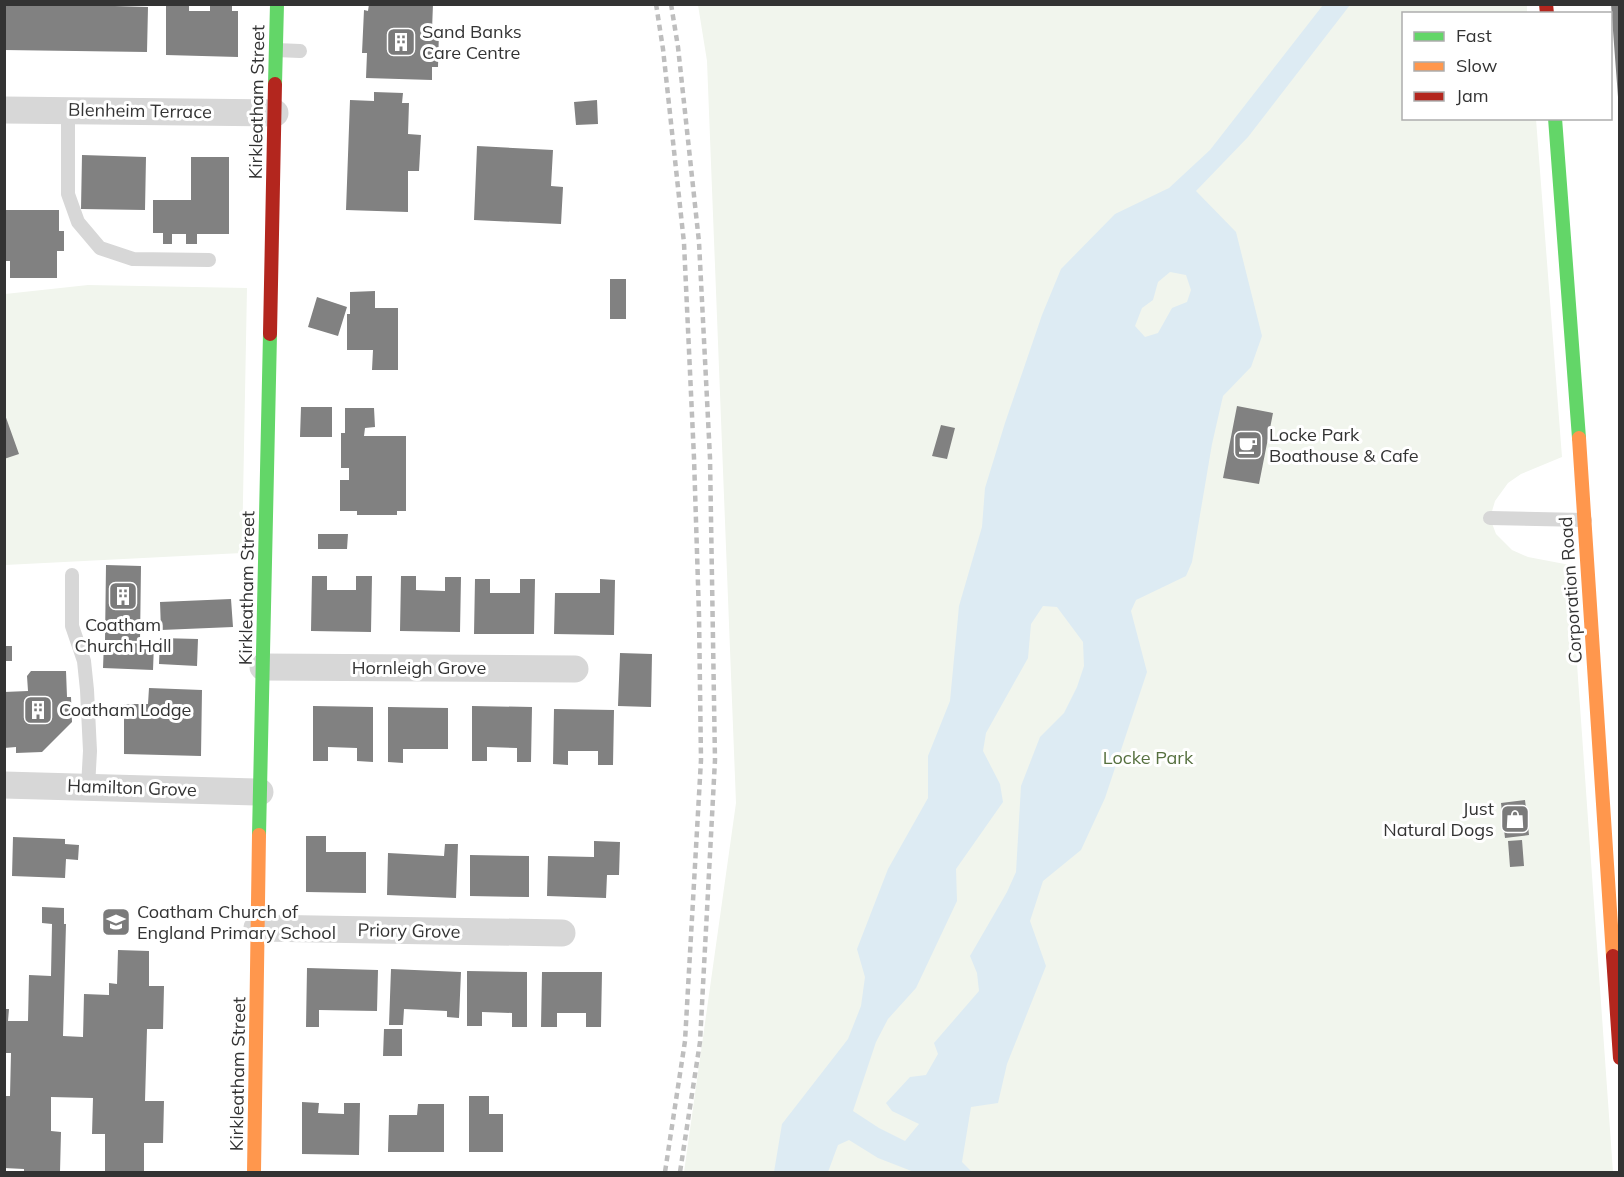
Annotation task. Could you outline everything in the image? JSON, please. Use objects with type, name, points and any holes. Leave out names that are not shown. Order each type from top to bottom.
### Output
[{"type":"street","name":"Kirkleatham Street","points":[[254,1173],[257,928],[277,4]]},
{"type":"street","name":"Blenheim Terrace","points":[[4,110],[275,113]]},
{"type":"street","name":"Corporation Road","points":[[1555,120],[1585,520],[1620,1058]]},
{"type":"street","name":"Hornleigh Grove","points":[[263,667],[575,669]]},
{"type":"street","name":"Hamilton Grove","points":[[4,785],[260,792]]},
{"type":"street","name":"Priory Grove","points":[[257,928],[562,933]]},
{"type":"lane","points":[[276,50],[300,51]]},
{"type":"lane","points":[[68,111],[68,194],[78,222],[100,249],[133,259],[208,260]]},
{"type":"lane","points":[[1490,518],[1585,520]]},
{"type":"lane","points":[[72,574],[72,626],[84,661],[87,690],[90,751],[88,787]]},
{"type":"green space","name":"Locke Park","points":[[698,5],[1527,5],[1527,12],[1402,12],[1402,120],[1536,120],[1562,457],[1521,474],[1508,483],[1495,501],[1490,518],[1496,534],[1512,550],[1528,557],[1570,565],[1613,1172],[684,1172],[736,803],[707,61]]},
{"type":"green space","points":[[88,285],[247,288],[242,553],[5,565],[5,294]]},
{"type":"shaded area","points":[[1323,5],[1350,5],[1248,137],[1196,191],[1236,232],[1262,336],[1251,367],[1223,396],[1212,444],[1192,562],[1186,576],[1136,600],[1131,611],[1147,672],[1105,798],[1081,850],[1043,881],[1030,921],[1046,966],[1007,1064],[998,1103],[971,1107],[962,1162],[972,1172],[914,1172],[878,1158],[849,1140],[838,1145],[828,1172],[774,1172],[782,1124],[848,1039],[861,1006],[865,977],[857,949],[888,869],[928,798],[928,756],[950,701],[959,606],[982,527],[985,488],[1042,315],[1061,269],[1115,214],[1169,188],[1210,150]],"holes":[[[1170,272],[1186,275],[1191,290],[1187,302],[1172,308],[1158,333],[1145,337],[1135,326],[1142,308],[1153,300],[1158,282]],[[1043,606],[1057,607],[1083,642],[1084,666],[1064,713],[1040,737],[1021,786],[1016,872],[970,956],[977,973],[979,991],[934,1043],[938,1054],[926,1075],[910,1077],[886,1103],[892,1111],[919,1124],[905,1141],[853,1111],[876,1042],[888,1019],[916,988],[957,901],[956,869],[1003,802],[1000,784],[983,751],[986,733],[1028,658],[1031,624]]]},
{"type":"building","points":[[166,4],[189,4],[189,11],[210,11],[210,4],[232,4],[232,11],[238,11],[238,57],[166,55]]},
{"type":"building","name":"Sand Banks Care Centre","points":[[369,4],[433,4],[432,30],[439,31],[438,67],[432,67],[432,80],[366,78],[367,53],[362,53],[364,10],[368,11]]},
{"type":"building","points":[[1611,4],[1620,4],[1620,97],[1618,97]]},
{"type":"building","points":[[4,5],[148,7],[147,52],[4,50]]},
{"type":"building","points":[[374,92],[403,93],[402,103],[409,103],[408,134],[421,135],[419,171],[408,171],[408,212],[346,210],[350,100],[374,101]]},
{"type":"building","points":[[597,100],[598,124],[576,125],[574,102]]},
{"type":"building","points":[[477,146],[553,150],[551,186],[563,187],[561,224],[474,220]]},
{"type":"building","points":[[82,155],[146,157],[145,210],[81,209]]},
{"type":"building","points":[[191,157],[229,157],[229,234],[197,234],[197,244],[186,244],[186,234],[172,234],[172,244],[163,244],[163,233],[153,233],[153,200],[191,200]]},
{"type":"building","points":[[4,210],[59,210],[59,231],[64,231],[64,251],[57,251],[57,278],[10,278],[10,261],[4,261]]},
{"type":"building","points":[[610,279],[626,279],[626,319],[610,319]]},
{"type":"building","points":[[375,291],[375,308],[398,308],[398,370],[372,370],[373,350],[347,350],[347,314],[350,314],[350,292]]},
{"type":"building","points":[[317,297],[347,307],[338,336],[308,327]]},
{"type":"building","name":"Locke Park Boathouse & Cafe","points":[[1237,406],[1273,413],[1259,484],[1223,478]]},
{"type":"building","points":[[301,407],[332,407],[332,437],[300,437]]},
{"type":"building","points":[[345,408],[374,408],[375,427],[365,428],[364,436],[406,436],[406,511],[397,511],[397,515],[357,515],[357,511],[340,511],[340,480],[349,480],[349,468],[341,468],[341,433],[345,433]]},
{"type":"building","points":[[4,412],[19,454],[4,459]]},
{"type":"building","points":[[941,425],[955,428],[947,459],[932,456]]},
{"type":"building","points":[[318,534],[348,534],[347,549],[318,549]]},
{"type":"building","name":"Coatham Church Hall","points":[[106,565],[141,566],[140,641],[105,640]]},
{"type":"building","points":[[312,576],[327,576],[327,590],[356,590],[356,576],[372,576],[371,632],[311,631]]},
{"type":"building","points":[[401,576],[416,576],[416,590],[445,591],[445,577],[461,577],[460,632],[400,631]]},
{"type":"building","points":[[475,579],[490,579],[490,593],[520,593],[520,579],[535,579],[534,634],[474,634]]},
{"type":"building","points":[[600,579],[615,580],[614,635],[554,634],[555,593],[600,593]]},
{"type":"building","points":[[231,599],[233,627],[161,630],[160,602]]},
{"type":"building","points":[[160,638],[198,639],[197,666],[159,664]]},
{"type":"building","points":[[104,642],[154,644],[153,670],[103,668]]},
{"type":"building","points":[[4,646],[12,646],[12,661],[4,661]]},
{"type":"building","points":[[620,653],[652,654],[651,707],[618,706]]},
{"type":"building","name":"Coatham Lodge","points":[[31,671],[66,671],[67,697],[71,697],[72,722],[42,752],[16,753],[16,747],[4,748],[4,692],[28,691],[27,676]]},
{"type":"building","points":[[149,688],[202,690],[201,756],[124,754],[124,704],[148,704]]},
{"type":"building","points":[[313,706],[373,707],[373,762],[357,761],[357,748],[328,747],[328,761],[313,761]]},
{"type":"building","points":[[472,706],[532,707],[531,762],[517,762],[517,748],[487,747],[487,761],[472,761]]},
{"type":"building","points":[[388,707],[448,708],[448,749],[403,749],[403,763],[388,762]]},
{"type":"building","points":[[554,709],[614,710],[613,765],[598,765],[598,751],[568,751],[568,765],[553,764]]},
{"type":"building","name":"Just Natural Dogs","points":[[1525,800],[1529,835],[1505,838],[1501,803]]},
{"type":"building","points":[[306,836],[326,836],[326,852],[366,852],[366,893],[306,892]]},
{"type":"building","points":[[13,837],[65,839],[65,844],[79,845],[78,860],[66,859],[65,878],[12,876]]},
{"type":"building","points":[[1522,840],[1524,866],[1510,867],[1508,841]]},
{"type":"building","points":[[594,841],[620,842],[619,875],[607,875],[606,898],[547,896],[548,856],[594,857]]},
{"type":"building","points":[[445,844],[458,844],[456,898],[387,895],[388,853],[444,856]]},
{"type":"building","points":[[470,855],[529,856],[529,897],[470,896]]},
{"type":"building","points":[[42,907],[64,908],[64,924],[66,924],[63,1036],[83,1037],[84,994],[109,995],[109,983],[117,984],[118,950],[149,951],[149,986],[164,986],[163,1029],[147,1029],[145,1101],[164,1101],[163,1143],[144,1143],[144,1172],[105,1172],[105,1134],[92,1134],[93,1098],[51,1097],[51,1131],[61,1132],[60,1172],[24,1172],[24,1169],[4,1168],[4,1096],[10,1096],[11,1053],[4,1053],[4,1009],[9,1009],[8,1021],[28,1021],[29,975],[51,976],[52,924],[42,923]]},
{"type":"building","points":[[307,968],[378,970],[377,1011],[319,1010],[319,1027],[306,1027]]},
{"type":"building","points":[[391,969],[461,972],[459,1018],[447,1017],[447,1011],[404,1009],[403,1025],[389,1025]]},
{"type":"building","points":[[467,971],[527,972],[527,1027],[512,1027],[512,1013],[482,1012],[482,1026],[467,1026]]},
{"type":"building","points":[[542,972],[602,972],[601,1027],[586,1027],[586,1013],[557,1013],[557,1027],[541,1027]]},
{"type":"building","points":[[384,1029],[402,1029],[402,1056],[383,1056]]},
{"type":"building","points":[[469,1096],[489,1096],[489,1114],[503,1114],[503,1152],[469,1152]]},
{"type":"building","points":[[302,1102],[319,1103],[318,1113],[344,1114],[344,1103],[360,1103],[359,1155],[302,1154]]},
{"type":"building","points":[[418,1104],[444,1104],[444,1152],[388,1152],[389,1115],[417,1115]]},
{"type":"railway","points":[[656,4],[684,243],[694,458],[701,760],[685,1041],[665,1172]]},
{"type":"railway","points":[[671,4],[678,47],[699,242],[710,458],[715,760],[700,1042],[680,1172]]},
{"type":"traffic: fast","points":[[275,84],[277,4]]},
{"type":"traffic: fast","points":[[1555,120],[1579,438]]},
{"type":"traffic: fast","points":[[259,835],[270,334]]},
{"type":"traffic: slow","points":[[1579,438],[1613,956]]},
{"type":"traffic: slow","points":[[254,1172],[259,835]]},
{"type":"traffic: jam","points":[[1546,4],[1547,12]]},
{"type":"traffic: jam","points":[[270,334],[275,84]]},
{"type":"traffic: jam","points":[[1613,956],[1620,1058]]},
{"type":"place","name":"Sand Banks Care Centre","points":[[401,42]]},
{"type":"place","name":"Locke Park Boathouse & Cafe","points":[[1248,445]]},
{"type":"place","name":"Coatham Church Hall","points":[[123,596]]},
{"type":"place","name":"Coatham Lodge","points":[[38,710]]},
{"type":"place","name":"Just Natural Dogs","points":[[1515,819]]},
{"type":"place","name":"Coatham Church of England Primary School","points":[[116,922]]}]
